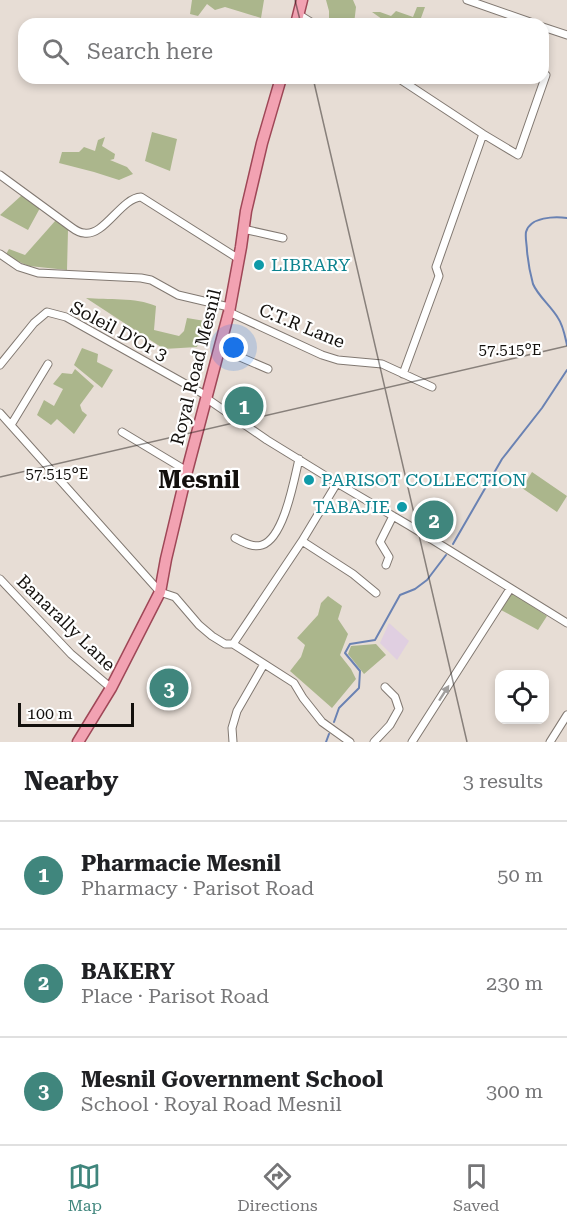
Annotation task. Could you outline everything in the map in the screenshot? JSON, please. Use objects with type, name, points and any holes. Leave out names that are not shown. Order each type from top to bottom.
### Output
[{"type":"main road","points":[[297,18],[302,0]]},
{"type":"main road","name":"Royal Road Mesnil","points":[[78,742],[111,688],[160,592],[166,559],[229,310],[246,211],[280,84]]},
{"type":"street","points":[[466,0],[518,18]]},
{"type":"street","points":[[549,29],[567,35]]},
{"type":"street","points":[[407,84],[518,155],[543,84]]},
{"type":"street","points":[[403,374],[439,276],[436,267],[483,134]]},
{"type":"street","points":[[0,175],[82,233],[92,234],[115,216],[126,203],[135,197],[141,197],[239,259]]},
{"type":"street","points":[[243,229],[283,238]]},
{"type":"street","name":"C.T.R Lane","points":[[0,254],[19,267],[38,273],[151,280],[178,295],[229,310],[330,357],[338,360],[382,364],[432,387]]},
{"type":"street","name":"Soleil D'Or 3","points":[[0,365],[34,323],[47,312],[66,317],[206,397]]},
{"type":"street","points":[[219,348],[268,369]]},
{"type":"street","points":[[11,425],[48,364]]},
{"type":"street","points":[[206,397],[267,440],[567,623]]},
{"type":"street","points":[[0,413],[160,592],[175,597],[199,626],[212,636],[225,644],[234,644],[294,683],[322,722],[350,742]]},
{"type":"street","points":[[122,432],[188,471]]},
{"type":"street","points":[[235,538],[256,546],[271,540],[283,518],[299,459]]},
{"type":"street","points":[[234,644],[337,483]]},
{"type":"street","points":[[386,565],[389,557],[380,540],[393,516]]},
{"type":"street","points":[[302,541],[353,574],[376,593]]},
{"type":"street","name":"Banarally Lane","points":[[0,579],[71,654],[111,688]]},
{"type":"street","points":[[412,742],[510,589]]},
{"type":"street","points":[[233,742],[232,728],[237,711],[264,664]]},
{"type":"street","points":[[374,742],[390,725],[399,709],[395,697],[385,687]]},
{"type":"street","points":[[550,742],[567,715]]},
{"type":"shaded area","points":[[389,623],[409,641],[397,660],[380,643]]},
{"type":"green space","points":[[192,0],[264,0],[261,18],[225,7],[215,10],[207,4],[198,16],[190,14]]},
{"type":"green space","points":[[326,0],[353,0],[356,7],[355,18],[329,18]]},
{"type":"green space","points":[[417,7],[425,7],[421,18],[380,18],[372,12],[391,16],[396,11],[413,17]]},
{"type":"green space","points":[[152,132],[177,139],[170,171],[145,161]]},
{"type":"green space","points":[[105,137],[102,146],[115,154],[114,159],[110,160],[127,167],[133,174],[119,180],[59,163],[62,152],[79,152],[84,147],[95,151],[98,140]]},
{"type":"green space","points":[[22,195],[40,208],[28,230],[0,215]]},
{"type":"green space","points":[[56,220],[68,230],[67,270],[29,266],[5,256],[9,249],[25,255]]},
{"type":"green space","points":[[86,298],[130,300],[156,306],[154,330],[179,336],[184,331],[187,318],[205,321],[197,347],[164,349]]},
{"type":"green space","points":[[82,348],[98,354],[97,362],[113,370],[102,388],[74,365]]},
{"type":"green space","points":[[75,369],[94,386],[80,405],[82,411],[87,415],[74,434],[57,419],[51,425],[37,415],[44,400],[54,406],[63,389],[53,384],[62,373],[72,374]]},
{"type":"green space","points":[[532,472],[567,496],[557,512],[522,488]]},
{"type":"green space","points":[[511,592],[547,616],[538,630],[501,610]]},
{"type":"green space","points":[[328,596],[342,606],[338,619],[348,634],[340,655],[356,679],[332,708],[290,671],[301,657],[305,645],[297,638],[318,615],[321,603]]},
{"type":"green space","points":[[376,644],[386,655],[364,674],[348,654],[351,646]]},
{"type":"waterway","points":[[567,218],[538,220],[532,223],[526,232],[533,284],[560,321],[567,345]]},
{"type":"waterway","points":[[453,544],[502,459],[542,408],[567,370]]},
{"type":"waterway","points":[[334,722],[339,708],[359,688],[360,671],[345,653],[350,644],[375,640],[400,595],[415,589],[427,580],[446,555]]},
{"type":"waterway","points":[[326,742],[329,734]]},
{"type":"place","name":"LIBRARY","points":[[259,265]]},
{"type":"place","name":"Pharmacie Mesnil","points":[[244,406]]},
{"type":"place","name":"PARISOT COLLECTION","points":[[309,480]]},
{"type":"place","name":"TABAJIE","points":[[402,507]]},
{"type":"place","name":"BAKERY","points":[[434,520]]},
{"type":"place","name":"Mesnil Government School","points":[[169,688]]},
{"type":"district","name":"Mesnil","points":[[199,480]]}]
